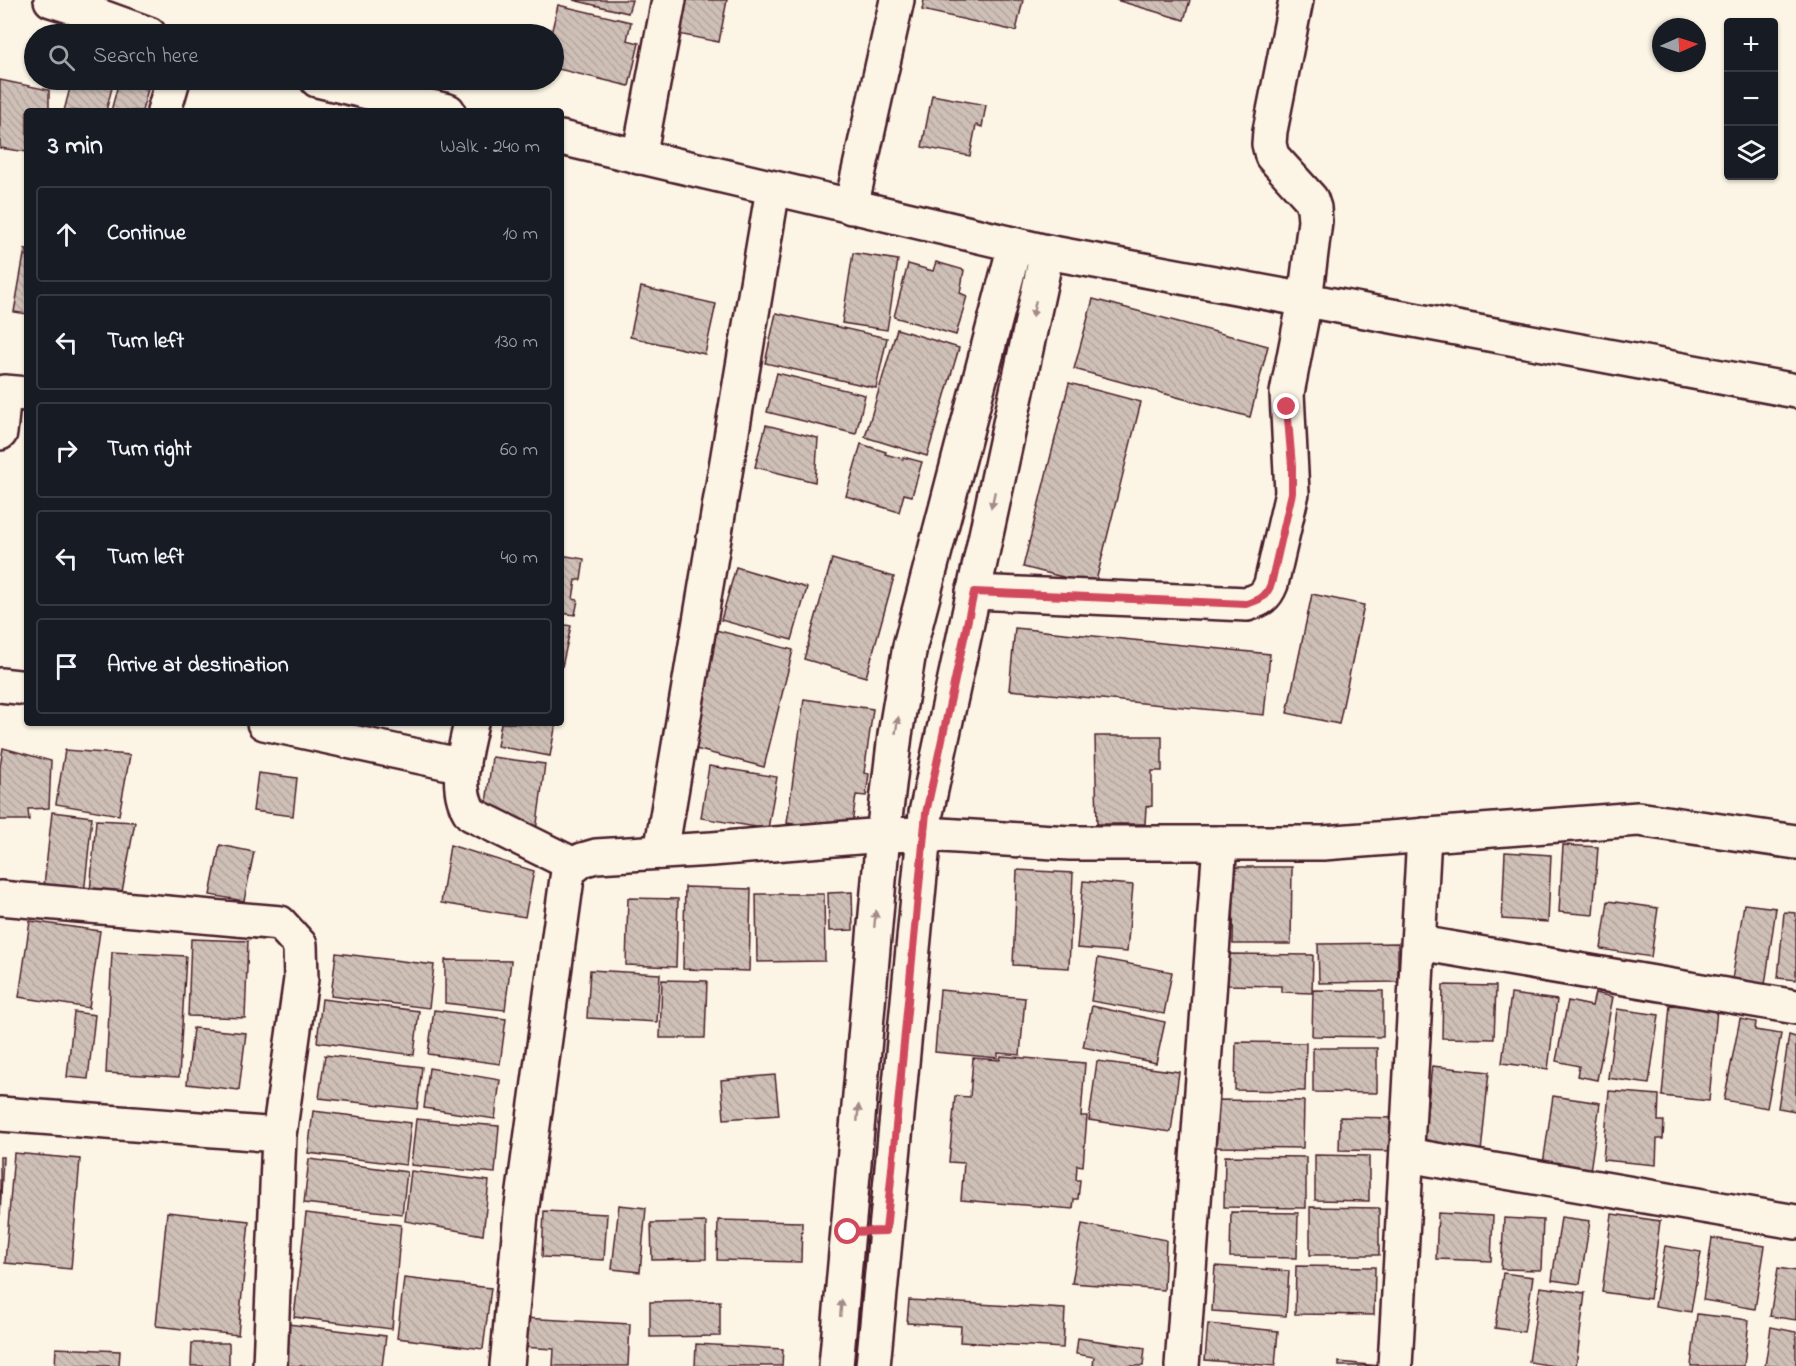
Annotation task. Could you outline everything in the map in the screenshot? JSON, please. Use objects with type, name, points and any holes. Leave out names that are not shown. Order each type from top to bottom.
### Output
[{"type":"street","points":[[51,0],[121,24]]},
{"type":"street","points":[[639,157],[669,0]]},
{"type":"street","points":[[851,207],[897,0]]},
{"type":"street","points":[[974,592],[1246,604],[1258,601],[1266,595],[1271,584],[1292,493],[1287,393],[1305,300],[1315,220],[1311,199],[1272,156],[1269,144],[1296,0]]},
{"type":"street","points":[[165,108],[170,90]]},
{"type":"street","points":[[359,90],[435,108]]},
{"type":"street","points":[[564,139],[1047,252],[1796,391]]},
{"type":"street","points":[[661,852],[773,189]]},
{"type":"street","points":[[836,1366],[883,835],[895,735],[910,646],[1016,245]]},
{"type":"street","points":[[873,1366],[926,813],[1047,252]]},
{"type":"street","points":[[0,433],[4,392],[24,394]]},
{"type":"street","points":[[0,685],[24,688]]},
{"type":"street","points":[[278,726],[463,766]]},
{"type":"street","points":[[470,726],[461,788],[464,804],[471,814],[574,866]]},
{"type":"street","points":[[507,1366],[521,1213],[568,871],[582,860],[596,856],[883,835],[925,834],[1071,843],[1323,843],[1638,819],[1796,842]]},
{"type":"street","points":[[1395,1366],[1424,835]]},
{"type":"street","points":[[1182,1366],[1220,843]]},
{"type":"street","points":[[0,898],[280,923],[300,945],[302,979],[279,1135],[270,1366]]},
{"type":"street","points":[[1419,943],[1796,1007]]},
{"type":"street","points":[[0,1114],[279,1135]]},
{"type":"street","points":[[1407,1155],[1796,1222]]},
{"type":"street","points":[[848,1232],[886,1231]]},
{"type":"building","points":[[573,0],[632,0],[628,13]]},
{"type":"building","points":[[674,0],[727,0],[719,42],[668,32]]},
{"type":"building","points":[[924,0],[1023,0],[1016,31],[922,10]]},
{"type":"building","points":[[1116,0],[1190,0],[1184,20]]},
{"type":"building","points":[[558,5],[631,22],[627,40],[639,43],[629,86],[564,70],[564,24],[553,24]]},
{"type":"building","points":[[0,80],[24,85],[24,90],[49,90],[49,108],[24,108],[24,152],[0,148]]},
{"type":"building","points":[[69,90],[111,90],[107,108],[65,108]]},
{"type":"building","points":[[117,90],[148,90],[143,108],[112,108]]},
{"type":"building","points":[[932,95],[986,105],[982,127],[976,125],[970,156],[922,147]]},
{"type":"building","points":[[853,253],[898,260],[887,330],[842,323]]},
{"type":"building","points":[[24,255],[24,314],[14,312]]},
{"type":"building","points":[[936,262],[964,270],[960,293],[967,296],[956,335],[894,317],[908,264],[933,271]]},
{"type":"building","points":[[641,287],[716,304],[705,354],[630,337]]},
{"type":"building","points":[[1093,299],[1268,346],[1250,417],[1074,369]]},
{"type":"building","points":[[776,313],[887,338],[876,388],[765,363]]},
{"type":"building","points":[[897,329],[959,348],[927,456],[865,437]]},
{"type":"building","points":[[777,373],[865,395],[856,434],[767,412]]},
{"type":"building","points":[[1069,383],[1141,402],[1095,585],[1023,567]]},
{"type":"building","points":[[766,425],[818,438],[815,482],[755,467]]},
{"type":"building","points":[[861,444],[886,452],[885,454],[922,462],[912,496],[904,494],[899,512],[846,496]]},
{"type":"building","points":[[564,556],[584,559],[581,580],[576,580],[573,599],[578,600],[575,615],[564,613]]},
{"type":"building","points":[[832,559],[894,577],[866,677],[804,659]]},
{"type":"building","points":[[736,567],[807,588],[792,640],[721,620]]},
{"type":"building","points":[[1312,594],[1364,605],[1339,724],[1287,713]]},
{"type":"building","points":[[564,625],[571,626],[564,658]]},
{"type":"building","points":[[1015,628],[1270,654],[1264,715],[1009,690]]},
{"type":"building","points":[[712,629],[793,650],[764,767],[684,746]]},
{"type":"building","points":[[804,699],[873,709],[864,773],[869,774],[866,796],[856,795],[851,832],[787,823]]},
{"type":"building","points":[[500,726],[555,726],[550,756],[497,746]]},
{"type":"building","points":[[1095,736],[1162,736],[1162,771],[1152,771],[1152,806],[1146,807],[1145,824],[1097,824]]},
{"type":"building","points":[[3,748],[51,761],[49,808],[28,809],[29,820],[0,820],[0,767]]},
{"type":"building","points":[[65,750],[130,755],[119,815],[56,804]]},
{"type":"building","points":[[492,757],[545,764],[536,831],[484,820]]},
{"type":"building","points":[[709,766],[777,777],[768,829],[701,818]]},
{"type":"building","points":[[258,773],[297,778],[293,816],[253,811]]},
{"type":"building","points":[[52,812],[92,817],[84,894],[44,886]]},
{"type":"building","points":[[96,820],[135,822],[119,908],[90,893]]},
{"type":"building","points":[[220,845],[254,852],[244,901],[210,895]]},
{"type":"building","points":[[450,845],[534,871],[525,917],[441,903]]},
{"type":"building","points":[[1563,845],[1598,847],[1593,915],[1559,912]]},
{"type":"building","points":[[1505,852],[1551,855],[1548,922],[1502,919]]},
{"type":"building","points":[[1234,867],[1292,867],[1291,944],[1233,944]]},
{"type":"building","points":[[1017,870],[1073,873],[1069,968],[1013,965]]},
{"type":"building","points":[[1083,881],[1133,885],[1127,952],[1077,948]]},
{"type":"building","points":[[685,887],[751,889],[749,971],[683,969]]},
{"type":"building","points":[[852,892],[853,930],[829,931],[828,893]]},
{"type":"building","points":[[756,894],[824,894],[825,961],[757,962]]},
{"type":"building","points":[[628,898],[678,899],[676,967],[626,965]]},
{"type":"building","points":[[1608,901],[1658,908],[1651,957],[1601,949]]},
{"type":"building","points":[[1744,904],[1776,908],[1765,985],[1732,980]]},
{"type":"building","points":[[1784,912],[1796,913],[1796,980],[1778,978]]},
{"type":"building","points":[[30,921],[100,931],[89,1008],[19,997]]},
{"type":"building","points":[[191,939],[248,941],[245,1018],[188,1016]]},
{"type":"building","points":[[1398,943],[1398,982],[1319,983],[1318,944]]},
{"type":"building","points":[[112,952],[186,956],[179,1077],[106,1073]]},
{"type":"building","points":[[336,953],[434,965],[429,1008],[331,996]]},
{"type":"building","points":[[1225,954],[1313,955],[1312,993],[1281,992],[1281,986],[1225,985]]},
{"type":"building","points":[[1098,958],[1172,972],[1164,1014],[1091,1001]]},
{"type":"building","points":[[445,960],[511,961],[505,1010],[445,1003]]},
{"type":"building","points":[[590,970],[660,974],[657,1022],[587,1018]]},
{"type":"building","points":[[662,980],[707,981],[705,1038],[660,1038]]},
{"type":"building","points":[[1443,985],[1496,986],[1494,1039],[1442,1038]]},
{"type":"building","points":[[940,990],[1025,998],[1020,1055],[998,1053],[998,1058],[935,1052]]},
{"type":"building","points":[[1313,990],[1383,991],[1383,1037],[1312,1036]]},
{"type":"building","points":[[1595,993],[1613,997],[1597,1080],[1577,1076],[1579,1066],[1556,1061],[1568,1001],[1592,1006]]},
{"type":"building","points":[[1511,994],[1557,1000],[1548,1069],[1502,1063]]},
{"type":"building","points":[[322,999],[419,1011],[414,1055],[317,1042]]},
{"type":"building","points":[[1670,1005],[1717,1009],[1709,1101],[1662,1096]]},
{"type":"building","points":[[1092,1006],[1165,1022],[1156,1063],[1083,1047]]},
{"type":"building","points":[[1617,1009],[1659,1015],[1649,1084],[1608,1078]]},
{"type":"building","points":[[434,1010],[506,1019],[500,1064],[428,1054]]},
{"type":"building","points":[[74,1012],[95,1015],[88,1079],[67,1077]]},
{"type":"building","points":[[1740,1019],[1756,1022],[1755,1030],[1781,1034],[1767,1108],[1724,1100]]},
{"type":"building","points":[[193,1028],[246,1033],[239,1090],[187,1084]]},
{"type":"building","points":[[1789,1035],[1796,1037],[1796,1111],[1778,1108]]},
{"type":"building","points":[[1236,1042],[1306,1043],[1305,1091],[1235,1090]]},
{"type":"building","points":[[1313,1048],[1377,1048],[1377,1093],[1313,1092]]},
{"type":"building","points":[[325,1055],[422,1067],[417,1109],[319,1098]]},
{"type":"building","points":[[1001,1056],[1085,1063],[1081,1116],[1087,1116],[1083,1166],[1077,1165],[1076,1180],[1080,1180],[1078,1199],[1074,1199],[1073,1209],[961,1200],[964,1163],[949,1162],[955,1096],[970,1097],[973,1058],[1000,1060]]},
{"type":"building","points":[[1097,1061],[1179,1072],[1171,1132],[1089,1120]]},
{"type":"building","points":[[1432,1066],[1489,1072],[1480,1162],[1422,1156]]},
{"type":"building","points":[[429,1068],[500,1080],[495,1119],[424,1108]]},
{"type":"building","points":[[775,1075],[779,1115],[724,1119],[721,1080]]},
{"type":"building","points":[[1609,1091],[1659,1095],[1658,1121],[1664,1121],[1663,1139],[1657,1139],[1656,1165],[1603,1160]]},
{"type":"building","points":[[1553,1096],[1600,1103],[1590,1171],[1543,1164]]},
{"type":"building","points":[[1213,1100],[1304,1101],[1303,1148],[1212,1147]]},
{"type":"building","points":[[313,1111],[411,1123],[406,1165],[308,1153]]},
{"type":"building","points":[[1340,1117],[1398,1118],[1398,1151],[1339,1150]]},
{"type":"building","points":[[416,1119],[499,1126],[495,1173],[411,1165]]},
{"type":"building","points":[[14,1153],[80,1159],[71,1269],[5,1263]]},
{"type":"building","points":[[1315,1155],[1369,1156],[1369,1201],[1315,1200]]},
{"type":"building","points":[[1225,1156],[1306,1157],[1306,1208],[1224,1207]]},
{"type":"building","points":[[0,1157],[3,1157],[0,1215]]},
{"type":"building","points":[[309,1159],[407,1172],[402,1214],[304,1203]]},
{"type":"building","points":[[411,1171],[489,1181],[483,1235],[405,1221]]},
{"type":"building","points":[[619,1205],[646,1208],[640,1272],[612,1269]]},
{"type":"building","points":[[1310,1207],[1379,1208],[1379,1255],[1310,1255]]},
{"type":"building","points":[[544,1211],[607,1214],[604,1260],[542,1257]]},
{"type":"building","points":[[167,1212],[249,1221],[238,1335],[156,1326]]},
{"type":"building","points":[[1231,1212],[1298,1213],[1297,1258],[1230,1257]]},
{"type":"building","points":[[306,1213],[401,1225],[392,1329],[294,1317]]},
{"type":"building","points":[[1438,1213],[1493,1216],[1491,1261],[1436,1259]]},
{"type":"building","points":[[1612,1214],[1660,1221],[1650,1299],[1602,1292]]},
{"type":"building","points":[[1561,1217],[1590,1221],[1580,1284],[1552,1280]]},
{"type":"building","points":[[1504,1218],[1543,1220],[1541,1270],[1501,1269]]},
{"type":"building","points":[[718,1220],[802,1222],[801,1262],[717,1260]]},
{"type":"building","points":[[706,1222],[706,1259],[652,1260],[651,1223]]},
{"type":"building","points":[[1082,1224],[1166,1240],[1164,1290],[1072,1283]]},
{"type":"building","points":[[1712,1238],[1765,1246],[1755,1309],[1703,1300]]},
{"type":"building","points":[[1665,1246],[1701,1252],[1691,1312],[1655,1306]]},
{"type":"building","points":[[1215,1266],[1289,1271],[1286,1316],[1212,1311]]},
{"type":"building","points":[[1296,1266],[1375,1267],[1374,1315],[1295,1314]]},
{"type":"building","points":[[1778,1268],[1796,1271],[1796,1320],[1770,1316]]},
{"type":"building","points":[[1503,1273],[1533,1277],[1524,1332],[1495,1328]]},
{"type":"building","points":[[404,1278],[491,1288],[483,1349],[397,1338]]},
{"type":"building","points":[[1540,1287],[1585,1293],[1576,1366],[1554,1366],[1529,1362]]},
{"type":"building","points":[[909,1300],[1065,1309],[1063,1348],[960,1342],[961,1326],[907,1323]]},
{"type":"building","points":[[720,1301],[720,1336],[650,1337],[650,1302]]},
{"type":"building","points":[[1697,1314],[1749,1320],[1744,1366],[1691,1366]]},
{"type":"building","points":[[523,1318],[630,1324],[628,1366],[553,1366],[554,1349],[521,1347]]},
{"type":"building","points":[[288,1324],[386,1336],[382,1366],[283,1366]]},
{"type":"building","points":[[1208,1324],[1278,1331],[1275,1366],[1205,1360]]},
{"type":"building","points":[[1771,1327],[1796,1332],[1796,1366],[1765,1366]]},
{"type":"building","points":[[1078,1338],[1145,1348],[1143,1366],[1093,1366],[1094,1357],[1076,1354]]},
{"type":"building","points":[[192,1343],[229,1343],[229,1366],[191,1366]]},
{"type":"building","points":[[696,1344],[783,1349],[782,1366],[695,1366]]},
{"type":"building","points":[[56,1348],[120,1351],[119,1366],[55,1366]]},
{"type":"building","points":[[1339,1362],[1380,1366],[1339,1366]]},
{"type":"route","points":[[848,1232],[886,1231],[926,813],[974,592],[1246,604],[1258,601],[1266,595],[1271,584],[1290,508],[1292,466],[1287,407]]}]
